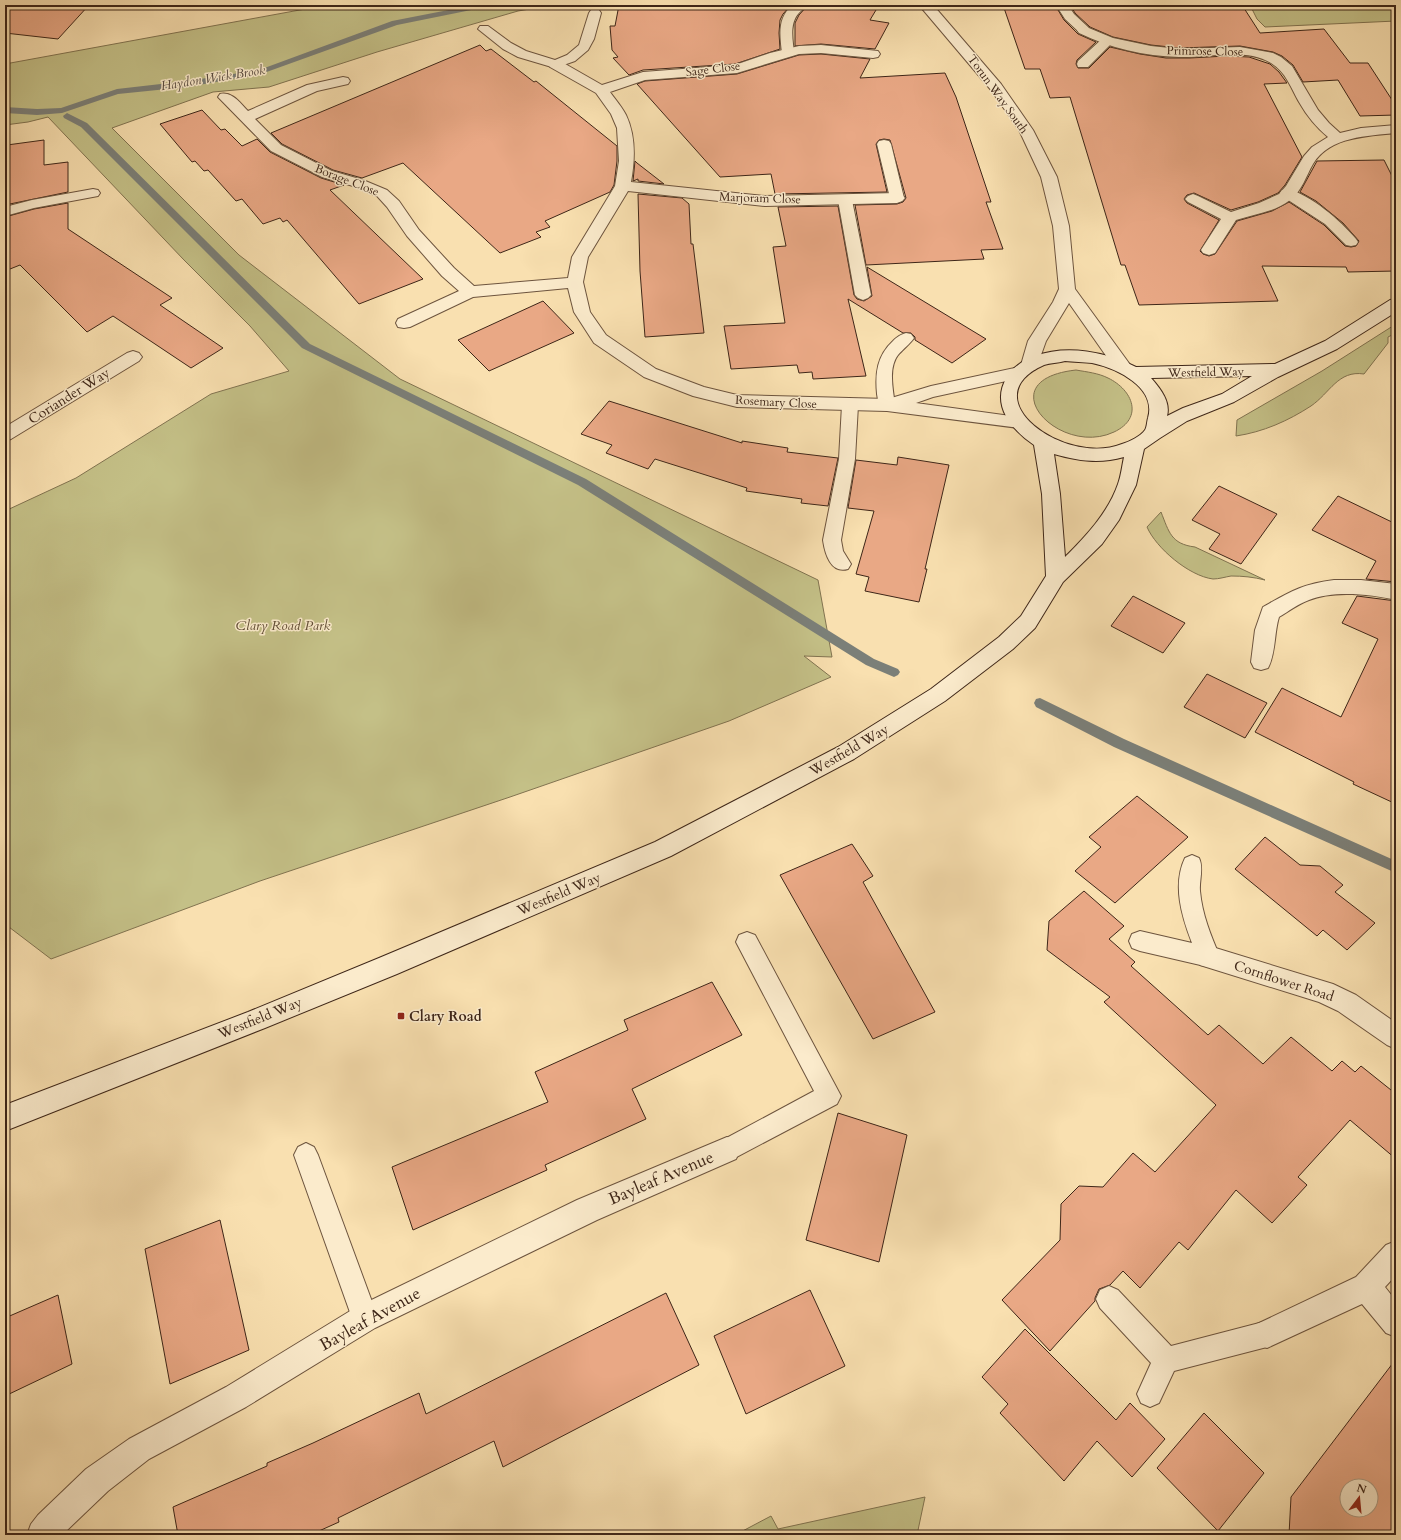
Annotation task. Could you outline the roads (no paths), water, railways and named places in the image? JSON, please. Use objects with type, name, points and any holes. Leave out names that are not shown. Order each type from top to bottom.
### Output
[{"type":"street","name":"Torun Way South","points":[[926,5],[996,87],[1026,130],[1037,151],[1049,177],[1057,204],[1061,226],[1067,289]]},
{"type":"street","name":"Primrose Close","points":[[1084,30],[1107,41],[1173,52],[1240,50],[1268,56],[1281,63],[1290,73],[1305,100],[1318,119],[1338,138]]},
{"type":"street","name":"Sage Close","points":[[601,90],[643,76],[737,69],[788,53],[822,49],[873,54]]},
{"type":"street","name":"Rosemary Close","points":[[555,64],[601,90],[618,114],[624,128],[628,161],[623,186],[580,257],[575,282],[582,312],[600,339],[650,374],[699,392],[737,401],[887,405],[1019,422]]},
{"type":"street","points":[[245,118],[312,88],[343,81]]},
{"type":"street","name":"Borage Close","points":[[225,97],[276,148],[327,174],[382,193],[393,204],[413,233],[448,272],[470,292]]},
{"type":"street","points":[[1209,250],[1230,217],[1272,204],[1287,193],[1295,185],[1312,156],[1326,143],[1352,134],[1396,129]]},
{"type":"street","name":"Marjoram Close","points":[[623,186],[765,201],[897,198]]},
{"type":"street","points":[[1193,199],[1230,217]]},
{"type":"street","points":[[404,323],[470,292],[575,282]]},
{"type":"street","points":[[1024,369],[1037,341],[1061,302],[1067,289],[1128,369]]},
{"type":"street","name":"Westfield Way","points":[[1278,370],[1128,369],[1091,356],[1070,355],[1050,357],[1024,369],[1011,385],[1009,395],[1012,412],[1019,422],[1028,432],[1042,441],[1071,452],[1109,454],[1136,446],[1153,433],[1186,414],[1227,398],[1278,370],[1310,356],[1341,339],[1396,304]]},
{"type":"street","name":"Coriander Way","points":[[5,436],[133,357]]},
{"type":"street","name":"Rosemary Close","points":[[887,405],[931,392],[1024,369]]},
{"type":"street","name":"Westfield Way","points":[[1128,369],[1152,390],[1158,402],[1159,416],[1153,433]]},
{"type":"street","points":[[1042,441],[1051,494],[1056,577]]},
{"type":"street","name":"Westfield Way","points":[[5,1118],[344,984],[663,849],[846,753],[938,695],[1011,638],[1028,622],[1056,577],[1095,539],[1112,515],[1126,485],[1136,446]]},
{"type":"street","points":[[1261,662],[1265,630],[1270,612],[1301,594],[1332,588],[1378,588],[1396,592]]},
{"type":"street","name":"Cornflower Road","points":[[1209,957],[1324,992],[1347,1003],[1396,1036]]},
{"type":"street","name":"Bayleaf Avenue","points":[[42,1535],[49,1526],[96,1480],[139,1449],[236,1397],[365,1318],[587,1210],[727,1150]]},
{"type":"street","points":[[1267,1334],[1366,1288],[1396,1255]]},
{"type":"street","points":[[1366,1288],[1396,1323]]},
{"type":"lane","points":[[788,53],[786,29],[787,20],[791,13],[801,5]]},
{"type":"lane","points":[[1062,5],[1069,16],[1084,30]]},
{"type":"lane","points":[[484,28],[507,46],[522,54],[555,64],[571,58],[584,47],[588,39],[595,13]]},
{"type":"lane","points":[[1083,64],[1107,41]]},
{"type":"lane","points":[[884,144],[897,198]]},
{"type":"lane","points":[[5,212],[32,204],[93,193]]},
{"type":"lane","points":[[1287,193],[1340,227],[1351,242]]},
{"type":"lane","points":[[845,200],[863,295]]},
{"type":"lane","points":[[887,405],[884,373],[886,362],[891,352],[906,338]]},
{"type":"lane","points":[[842,564],[834,552],[832,540],[847,459],[850,405]]},
{"type":"lane","points":[[1192,864],[1188,883],[1191,901],[1199,934],[1209,957]]},
{"type":"lane","points":[[1140,941],[1209,957]]},
{"type":"lane","points":[[727,1150],[829,1096],[747,942]]},
{"type":"lane","points":[[306,1155],[365,1318]]},
{"type":"lane","points":[[1109,1299],[1166,1360]]},
{"type":"lane","points":[[1166,1360],[1267,1334]]},
{"type":"lane","points":[[1150,1394],[1166,1360]]},
{"type":"waterway","name":"Haydon Wick Brook","points":[[5,110],[37,112],[62,110],[117,92],[187,84],[261,72],[395,23],[486,5]]},
{"type":"waterway","points":[[67,116],[84,125],[306,346],[582,482],[870,662],[894,672]]},
{"type":"waterway","points":[[1040,703],[1119,743],[1396,867]]},
{"type":"place","name":"Clary Road","points":[[401,1016]]},
{"type":"park label","name":"Clary Road Park","points":[[283,625]]}]
